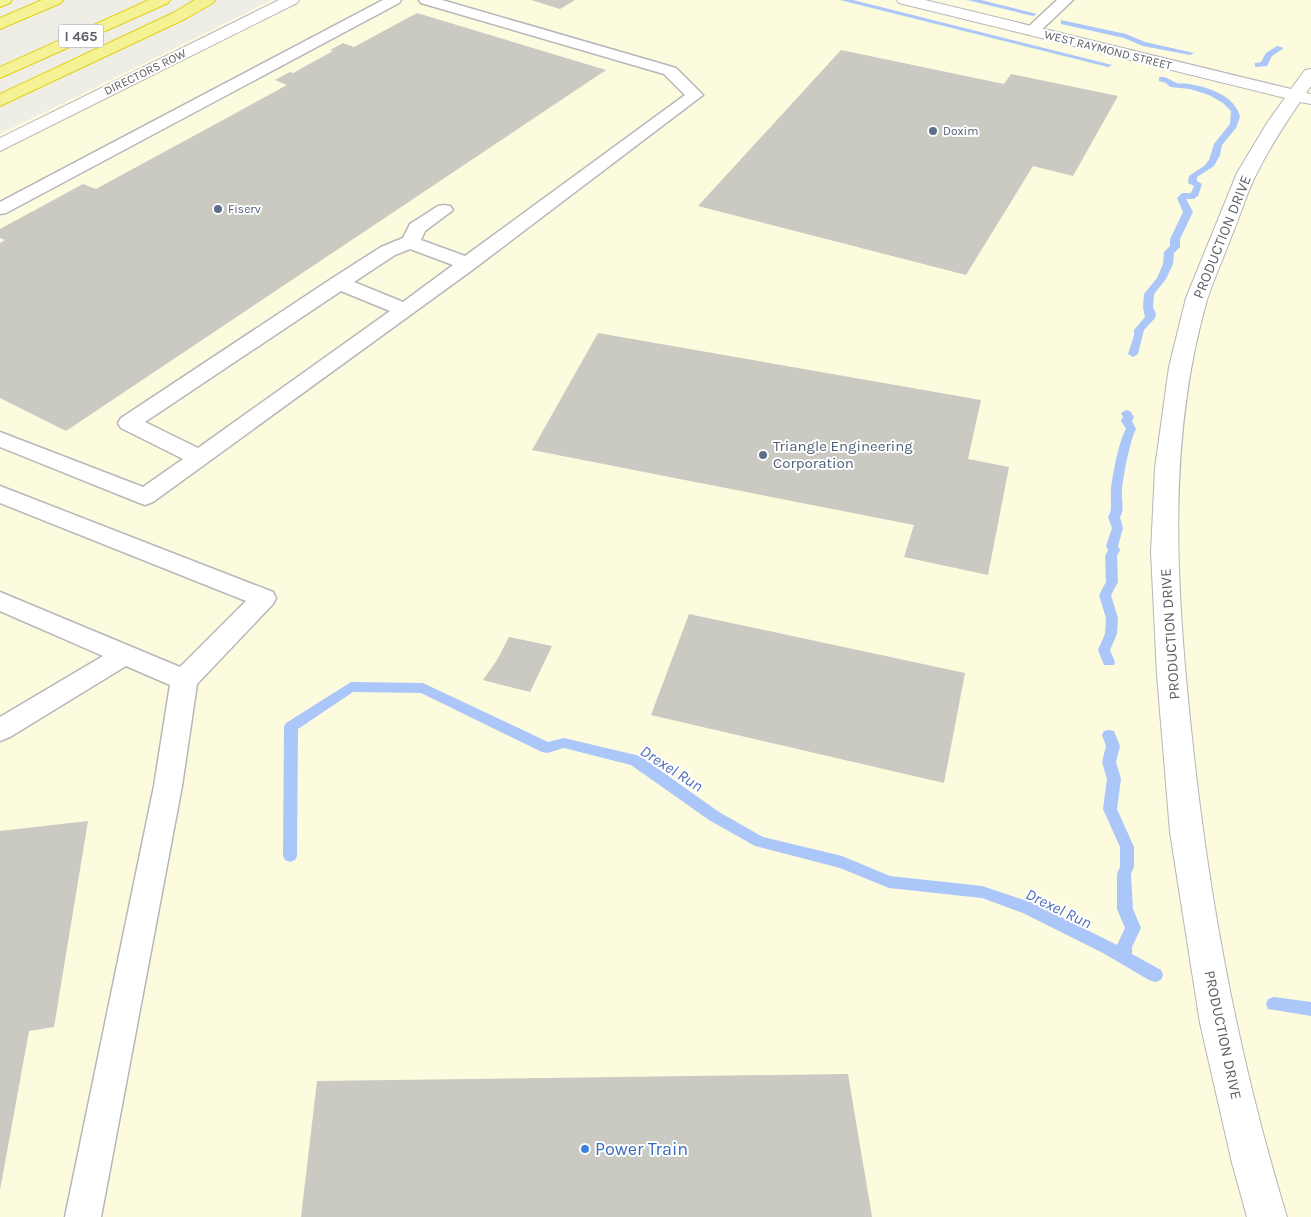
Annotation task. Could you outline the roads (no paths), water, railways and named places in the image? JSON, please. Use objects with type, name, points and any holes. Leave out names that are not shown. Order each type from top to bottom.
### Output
[{"type":"highway","points":[[0,2],[4,0]]},
{"type":"highway","points":[[0,24],[55,0]]},
{"type":"highway","name":"I 465","points":[[0,73],[162,0]]},
{"type":"highway","points":[[0,101],[179,16],[207,0]]},
{"type":"street","name":"DIRECTORS ROW","points":[[0,145],[291,0]]},
{"type":"street","name":"WEST RAYMOND STREET","points":[[905,0],[1303,97]]},
{"type":"street","name":"PRODUCTION DRIVE","points":[[1267,1217],[1251,1163],[1218,1024],[1186,832],[1171,675],[1164,552],[1167,468],[1180,367],[1197,298],[1247,172],[1303,97],[1311,74]]},
{"type":"lane","points":[[0,209],[394,0]]},
{"type":"lane","points":[[0,439],[145,497],[468,264],[695,95],[670,71],[426,0]]},
{"type":"lane","points":[[1032,31],[1066,0]]},
{"type":"lane","points":[[200,458],[129,423],[338,283],[388,251],[410,242],[417,228],[444,210]]},
{"type":"lane","points":[[410,242],[468,264]]},
{"type":"lane","points":[[338,283],[405,310]]},
{"type":"lane","points":[[0,494],[264,598],[184,680],[168,786],[83,1217]]},
{"type":"lane","points":[[0,601],[184,680]]},
{"type":"lane","points":[[0,730],[126,654]]},
{"type":"waterway","points":[[844,0],[1108,65]]},
{"type":"waterway","points":[[971,0],[1033,14]]},
{"type":"waterway","points":[[1064,22],[1126,36],[1143,44],[1190,53]]},
{"type":"waterway","points":[[1258,65],[1264,64],[1269,55],[1280,48]]},
{"type":"waterway","points":[[1133,354],[1139,330],[1150,318],[1151,314],[1148,307],[1149,294],[1161,279],[1168,264],[1169,252],[1175,247],[1175,239],[1188,212],[1181,198],[1185,195],[1194,196],[1198,184],[1192,183],[1193,176],[1211,164],[1216,155],[1218,144],[1221,143],[1236,121],[1235,111],[1231,106],[1212,93],[1198,88],[1173,85],[1169,81],[1162,79]]},
{"type":"waterway","points":[[1109,662],[1104,650],[1111,634],[1112,618],[1105,595],[1112,582],[1111,556],[1114,550],[1112,546],[1117,528],[1114,517],[1117,513],[1117,484],[1131,429],[1126,421],[1129,417],[1126,413]]},
{"type":"waterway","name":"Drexel Run","points":[[290,856],[291,727],[351,687],[423,688],[547,748],[564,743],[635,760],[714,816],[760,842],[842,862],[889,882],[982,892],[1028,908],[1108,948],[1155,975]]},
{"type":"waterway","points":[[1109,735],[1113,746],[1109,762],[1114,779],[1110,809],[1127,847],[1127,867],[1124,874],[1125,909],[1133,928],[1124,947],[1124,957]]},
{"type":"waterway","name":"Drexel Run","points":[[1274,1004],[1311,1009]]},
{"type":"place","name":"Doxim","points":[[933,131]]},
{"type":"place","name":"Fiserv","points":[[218,209]]},
{"type":"place","name":"Triangle Engineering Corporation","points":[[763,455]]},
{"type":"place","name":"Power Train","points":[[585,1149]]}]
